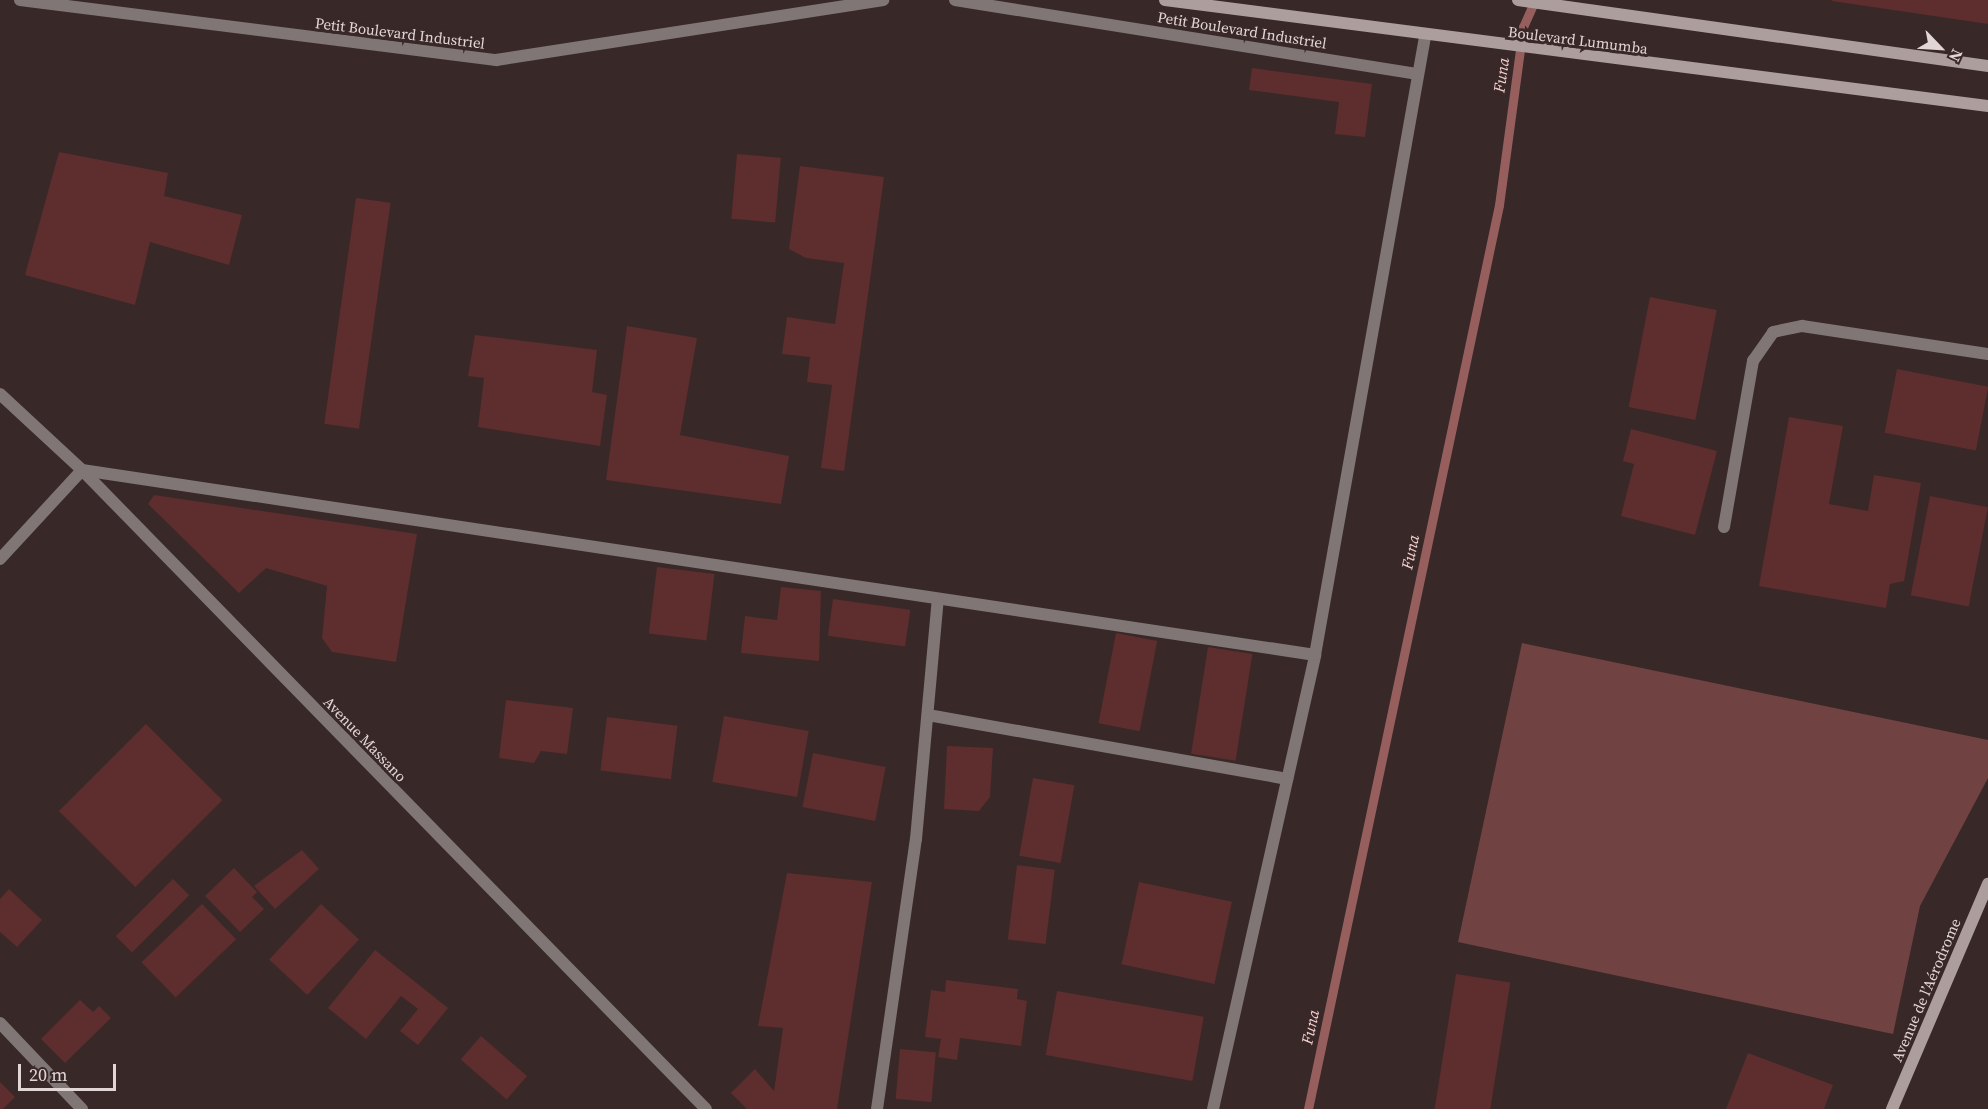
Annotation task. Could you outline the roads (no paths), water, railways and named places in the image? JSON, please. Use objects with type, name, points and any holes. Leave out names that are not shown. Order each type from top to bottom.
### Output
[{"type":"main road","name":"Boulevard Lumumba","points":[[1165,0],[1425,37],[1538,49],[1988,106]]},
{"type":"main road","name":"Boulevard Lumumba","points":[[1518,0],[1988,66]]},
{"type":"main road","name":"Avenue de l’Aérodrome","points":[[1892,1109],[1988,884]]},
{"type":"street","name":"Petit Boulevard Industriel","points":[[20,0],[496,60],[883,0]]},
{"type":"street","name":"Petit Boulevard Industriel","points":[[955,0],[1418,74]]},
{"type":"street","points":[[1213,1109],[1314,655],[1425,37]]},
{"type":"street","points":[[1724,527],[1753,362],[1773,332],[1802,326],[1988,354]]},
{"type":"street","name":"Avenue Massano","points":[[0,393],[82,470],[706,1109]]},
{"type":"street","points":[[0,559],[82,470],[1314,655]]},
{"type":"street","points":[[877,1109],[927,715],[938,599]]},
{"type":"street","points":[[927,715],[1287,779]]},
{"type":"street","points":[[0,1023],[82,1109]]},
{"type":"waterway","name":"Funa","points":[[1308,1109],[1499,205],[1523,27],[1535,0]]}]
